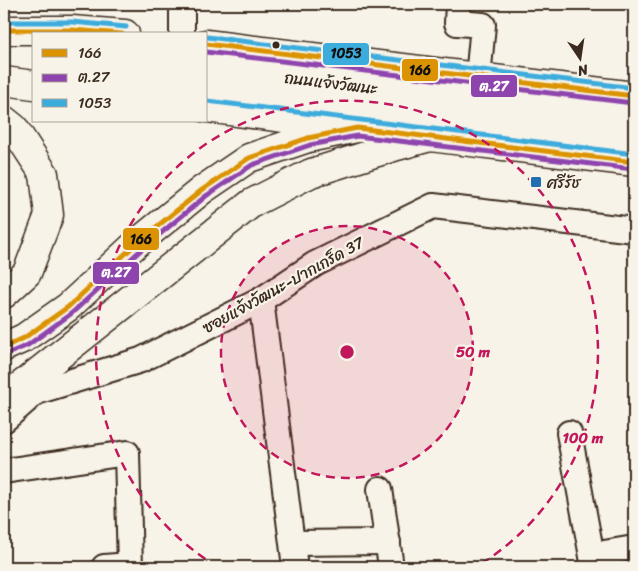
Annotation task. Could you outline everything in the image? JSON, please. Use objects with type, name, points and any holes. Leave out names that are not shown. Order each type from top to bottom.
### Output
[{"type":"main road","points":[[4,30],[98,32]]},
{"type":"main road","points":[[4,40],[32,44]]},
{"type":"main road","name":"ถนนแจ้งวัฒนะ","points":[[208,44],[634,96]]},
{"type":"main road","name":"ถนนแจ้งวัฒนะ","points":[[208,67],[634,140]]},
{"type":"main road","points":[[4,69],[32,71]]},
{"type":"main road","points":[[4,81],[32,85]]},
{"type":"main road","name":"ถนนแจ้งวัฒนะ","points":[[208,88],[634,119]]},
{"type":"main road","points":[[208,108],[634,162]]},
{"type":"main road","points":[[4,120],[14,128],[44,174],[49,215],[27,272],[4,294]]},
{"type":"main road","points":[[4,347],[24,338],[68,307],[138,242],[202,190],[249,158],[308,138],[357,128]]},
{"type":"main road","points":[[4,399],[252,203],[311,173],[430,137]]},
{"type":"street","points":[[182,4],[182,32]]},
{"type":"street","points":[[458,4],[457,23],[483,25],[478,78]]},
{"type":"street","name":"ซอยแจ้งวัฒนะ-ปากเกร็ด 37","points":[[4,420],[36,392],[141,360],[261,300],[315,264],[433,206],[634,230]]},
{"type":"street","points":[[261,300],[295,567]]},
{"type":"street","points":[[570,433],[593,561],[634,548]]},
{"type":"street","points":[[4,471],[127,452],[130,566],[104,567]]},
{"type":"street","points":[[380,489],[391,567]]},
{"type":"street","points":[[293,543],[388,542]]},
{"type":"transit line","name":"1053","points":[[4,22],[72,22],[126,27]]},
{"type":"transit line","name":"166","points":[[4,30],[97,32]]},
{"type":"transit line","name":"1053","points":[[208,37],[634,88]]},
{"type":"transit line","name":"166","points":[[208,44],[634,96]]},
{"type":"transit line","name":"ต.27","points":[[208,52],[633,103]]},
{"type":"transit line","name":"1053","points":[[208,101],[634,154]]},
{"type":"transit line","name":"166","points":[[4,347],[24,338],[68,307],[138,242],[202,190],[249,158],[308,138],[357,128],[634,162]]},
{"type":"transit line","name":"ต.27","points":[[7,354],[28,345],[72,313],[143,248],[206,196],[252,165],[310,145],[357,136],[633,169]]},
{"type":"place","name":"ศรีรัช","points":[[536,182]]}]
